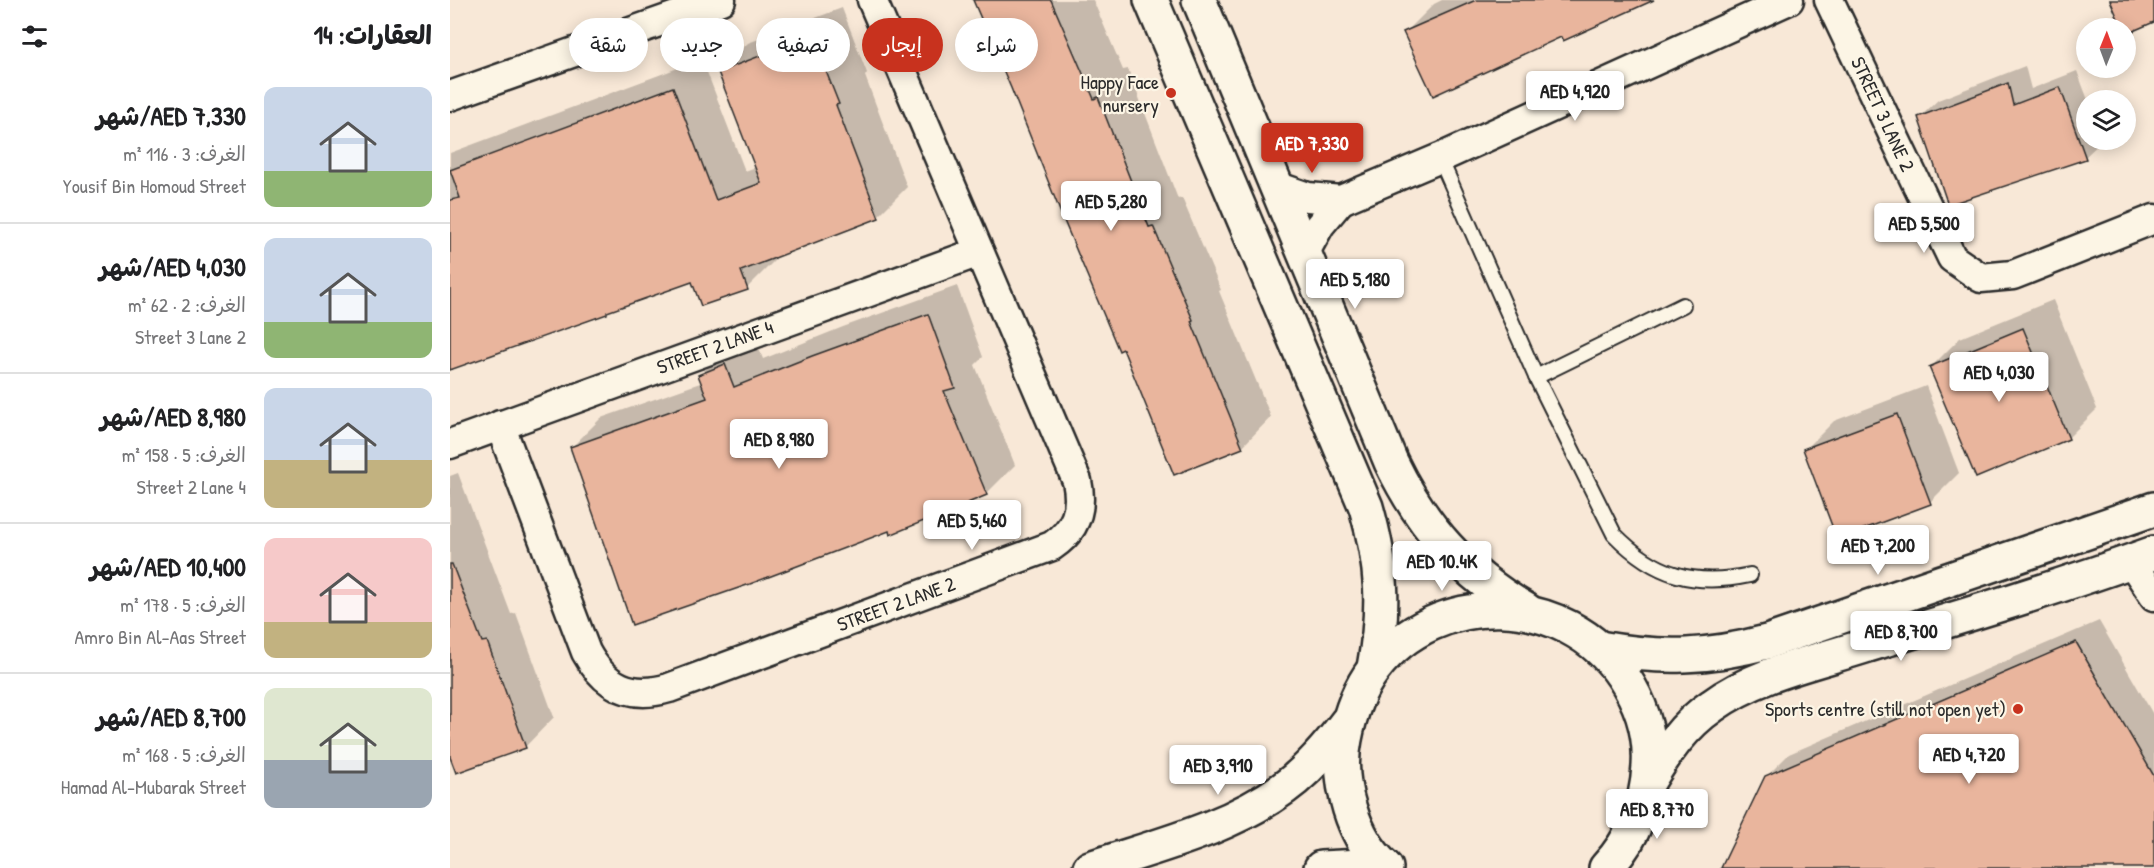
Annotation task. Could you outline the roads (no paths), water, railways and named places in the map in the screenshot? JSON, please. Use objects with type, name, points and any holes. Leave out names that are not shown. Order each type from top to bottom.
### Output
[{"type":"main road","points":[[1151,0],[1366,507],[1381,571],[1380,636],[1374,668]]},
{"type":"main road","points":[[1199,0],[1406,494],[1425,523],[1448,550],[1500,595],[1530,613]]},
{"type":"main road","points":[[1599,648],[1666,657],[1734,651],[1767,642],[2154,510]]},
{"type":"main road","points":[[1648,782],[1671,746],[1693,722],[1712,706],[1755,682],[2143,557]]},
{"type":"main road","points":[[1385,867],[1363,837],[1355,822],[1347,797],[1343,771],[1343,745],[1348,720],[1355,702],[1374,668],[1411,634],[1433,622],[1456,614],[1506,609],[1530,613],[1578,632],[1599,648],[1620,672],[1640,708],[1650,757],[1648,782],[1643,807],[1633,832],[1614,864]]},
{"type":"main road","points":[[1090,868],[1214,825],[1261,804],[1309,767],[1330,745],[1348,720]]},
{"type":"main road","points":[[1321,868],[1385,867]]},
{"type":"street","points":[[450,96],[721,0]]},
{"type":"street","name":"STREET 2 LANE 2","points":[[500,425],[586,652],[594,667],[613,684],[636,692],[653,693],[669,688],[1052,546],[1072,529],[1080,506],[1077,481],[872,0]]},
{"type":"street","points":[[1304,254],[1320,225],[1341,200],[1440,158],[1789,0]]},
{"type":"street","name":"STREET 3 LANE 2","points":[[1830,0],[1952,258],[1981,278],[2013,275],[2154,219]]},
{"type":"street","points":[[1276,186],[1308,196],[1341,200]]},
{"type":"street","name":"STREET 2 LANE 4","points":[[450,444],[980,252]]},
{"type":"street","points":[[2143,557],[2154,596]]},
{"type":"lane","points":[[1440,158],[1536,377],[1614,534],[1629,550],[1656,567],[1686,578],[1708,581],[1750,575]]},
{"type":"lane","points":[[1536,377],[1683,305]]},
{"type":"place","name":"Happy Face nursery","points":[[1171,93]]},
{"type":"place","name":"Sports centre (still not open yet)","points":[[2018,709]]}]
